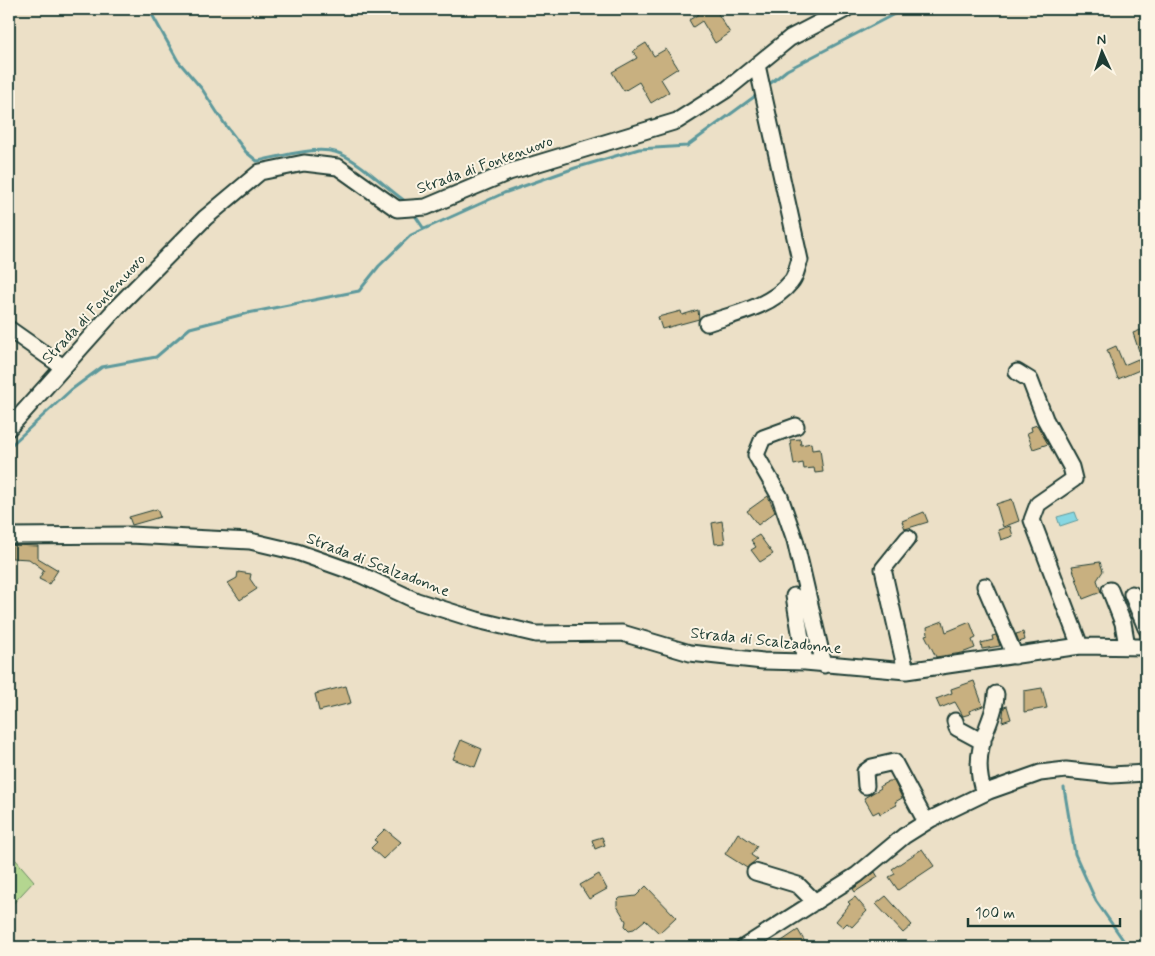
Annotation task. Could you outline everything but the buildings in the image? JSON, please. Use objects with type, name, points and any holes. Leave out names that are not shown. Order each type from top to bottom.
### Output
[{"type":"street","name":"Strada di Fontenuovo","points":[[9,428],[120,304],[205,218],[260,172],[304,163],[338,167],[397,209],[426,207],[509,172],[677,121],[726,90],[790,38],[846,9]]},
{"type":"street","points":[[707,323],[750,310],[777,294],[792,281],[800,260],[757,65]]},
{"type":"street","points":[[9,329],[63,367]]},
{"type":"street","points":[[1017,372],[1030,380],[1045,419],[1071,467],[1074,480],[1038,504],[1032,520],[1080,646]]},
{"type":"street","points":[[796,426],[763,438],[756,455],[780,497],[795,540],[824,665]]},
{"type":"street","name":"Strada di Scalzadonne","points":[[9,536],[130,535],[250,541],[297,552],[350,571],[417,601],[477,620],[536,634],[622,633],[690,654],[906,671],[1080,646],[1146,647]]},
{"type":"street","points":[[906,671],[883,569],[908,538]]},
{"type":"street","points":[[985,586],[1015,656]]},
{"type":"street","points":[[1110,590],[1123,623],[1127,646]]},
{"type":"street","points":[[1132,594],[1146,628]]},
{"type":"street","points":[[794,596],[805,662]]},
{"type":"street","points":[[984,794],[979,776],[978,759],[996,704],[996,694]]},
{"type":"street","points":[[955,721],[957,728],[983,742]]},
{"type":"street","points":[[866,786],[865,772],[872,767],[894,762],[926,822]]},
{"type":"street","points":[[752,946],[857,875],[904,836],[926,822],[984,794],[1040,773],[1066,770],[1112,775],[1146,773]]},
{"type":"street","points":[[754,872],[798,885],[815,902]]},
{"type":"green space","points":[[9,852],[34,881],[9,908]]},
{"type":"water","points":[[1075,512],[1078,520],[1060,526],[1057,517]]},
{"type":"waterway","points":[[149,9],[178,61],[202,89],[246,152],[257,161],[307,151],[327,150],[335,152],[353,160],[405,201]]},
{"type":"waterway","points":[[767,86],[787,70],[904,9]]},
{"type":"waterway","points":[[9,447],[71,390],[102,367],[156,357],[190,328],[248,313],[359,291],[379,266],[411,235],[504,193],[575,168],[639,149],[687,146],[758,94]]},
{"type":"waterway","points":[[416,217],[424,229]]},
{"type":"waterway","points":[[1064,788],[1075,854],[1096,901],[1128,947]]}]
